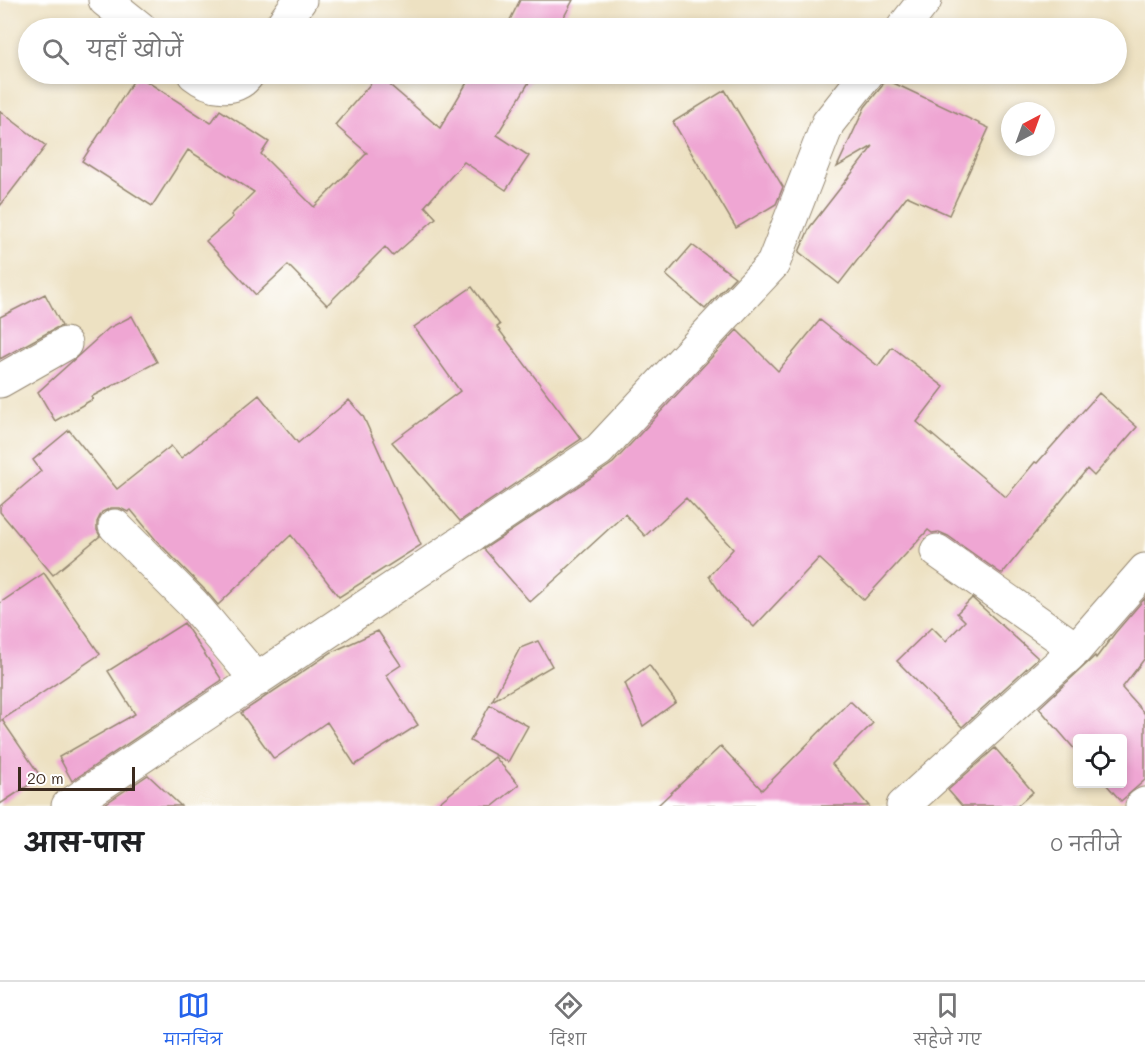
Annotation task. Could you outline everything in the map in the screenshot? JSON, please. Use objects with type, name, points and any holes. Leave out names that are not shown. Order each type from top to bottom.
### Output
[{"type":"street","points":[[105,0],[128,18]]},
{"type":"street","points":[[287,18],[300,0]]},
{"type":"street","points":[[911,18],[925,0]]},
{"type":"street","points":[[214,84],[225,87],[232,84]]},
{"type":"street","points":[[68,806],[599,450],[773,264],[828,123],[859,84]]},
{"type":"street","points":[[0,381],[65,345]]},
{"type":"street","points":[[115,526],[193,604],[256,680]]},
{"type":"street","points":[[937,551],[1076,649]]},
{"type":"street","points":[[903,806],[1076,649],[1145,570]]},
{"type":"building","points":[[520,0],[573,0],[563,18],[511,18]]},
{"type":"building","points":[[131,84],[151,84],[211,123],[220,110],[269,142],[261,154],[314,207],[367,153],[335,125],[370,84],[389,84],[440,128],[466,84],[528,84],[497,135],[529,156],[506,190],[464,162],[425,206],[436,218],[393,256],[385,247],[327,305],[288,265],[256,295],[206,241],[233,217],[231,215],[254,192],[188,150],[152,206],[82,161]]},
{"type":"building","points":[[883,84],[896,84],[989,128],[949,215],[907,196],[839,284],[799,252],[810,227],[873,146],[837,167],[865,107]]},
{"type":"building","points":[[725,90],[783,187],[776,204],[736,228],[673,122]]},
{"type":"building","points":[[0,111],[46,146],[0,206]]},
{"type":"building","points":[[692,245],[735,277],[705,309],[666,275]]},
{"type":"building","points":[[472,287],[500,325],[497,327],[581,439],[460,521],[392,442],[460,391],[414,327]]},
{"type":"building","points":[[45,294],[62,326],[0,359],[0,317]]},
{"type":"building","points":[[132,316],[157,362],[91,397],[93,399],[55,421],[38,392],[109,328]]},
{"type":"building","points":[[820,320],[878,366],[892,347],[944,387],[917,422],[1006,497],[1099,393],[1137,427],[1094,476],[1087,469],[1002,574],[948,536],[928,530],[864,600],[819,558],[754,627],[724,598],[709,576],[733,549],[686,498],[645,536],[625,514],[530,602],[484,549],[613,463],[737,330],[778,371]]},
{"type":"building","points":[[259,395],[298,443],[349,400],[363,416],[421,545],[339,597],[291,535],[218,605],[156,540],[131,510],[128,512],[120,508],[111,508],[102,512],[97,522],[100,536],[53,575],[0,512],[0,506],[41,471],[33,460],[69,430],[117,489],[171,446],[181,458]]},
{"type":"building","points":[[44,573],[100,654],[2,720],[41,777],[0,804],[0,603]]},
{"type":"building","points":[[972,598],[1038,658],[962,727],[897,661],[932,627],[946,641],[965,621],[957,613]]},
{"type":"building","points":[[1145,598],[1145,658],[1122,688],[1145,714],[1145,780],[1121,801],[1109,788],[1127,788],[1127,734],[1073,734],[1073,747],[1039,708],[1095,656],[1096,658]]},
{"type":"building","points":[[184,623],[222,680],[72,781],[59,757],[135,714],[108,671]]},
{"type":"building","points":[[378,631],[401,665],[386,675],[418,725],[355,765],[327,722],[274,759],[241,713],[332,652]]},
{"type":"building","points":[[538,641],[552,666],[492,701],[520,648]]},
{"type":"building","points":[[649,665],[676,702],[643,726],[625,683]]},
{"type":"building","points":[[850,701],[873,723],[832,764],[869,806],[657,806],[721,746],[762,790]]},
{"type":"building","points":[[490,705],[528,726],[508,762],[470,741]]},
{"type":"building","points":[[995,748],[1033,792],[1017,806],[962,806],[948,790]]},
{"type":"building","points":[[495,757],[519,785],[493,806],[435,806]]},
{"type":"building","points":[[148,775],[181,806],[102,806]]}]
